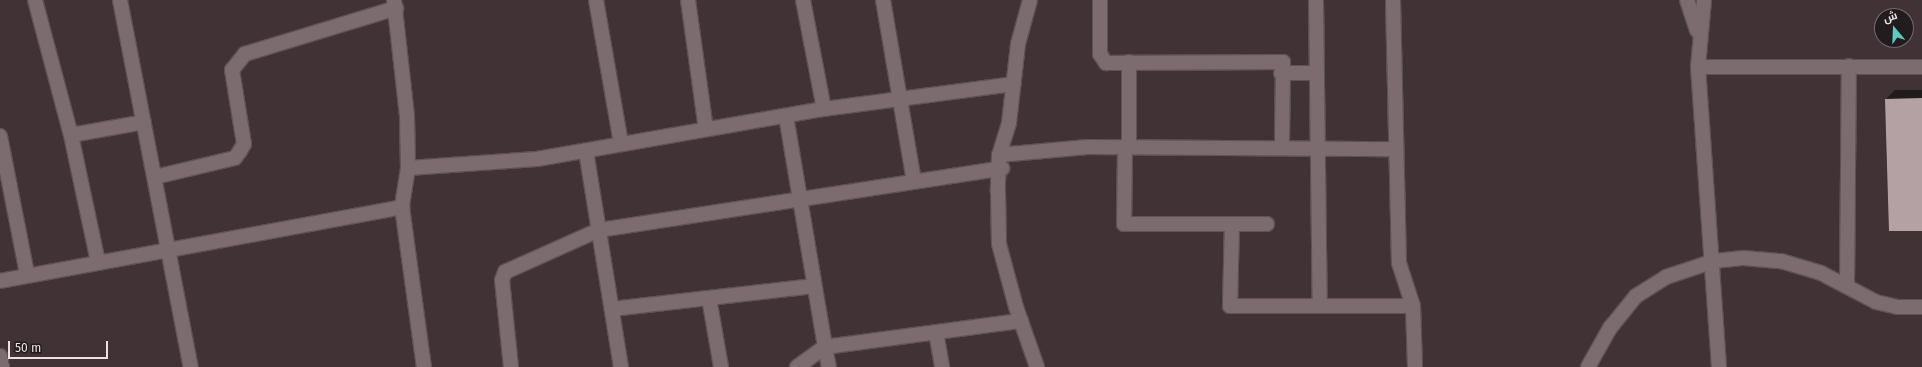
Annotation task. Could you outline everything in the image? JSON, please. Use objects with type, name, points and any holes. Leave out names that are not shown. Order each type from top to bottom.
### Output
[{"type":"street","points":[[35,0],[71,135],[98,262]]},
{"type":"street","points":[[120,0],[191,367]]},
{"type":"street","points":[[596,0],[621,143]]},
{"type":"street","points":[[688,0],[706,129]]},
{"type":"street","points":[[803,0],[824,109]]},
{"type":"street","points":[[883,0],[914,181]]},
{"type":"street","points":[[1030,0],[1018,44],[1014,84],[1001,162],[998,192],[999,244],[1021,321],[1037,367]]},
{"type":"street","points":[[1100,0],[1101,58],[1106,63],[1277,60],[1283,62],[1282,147]]},
{"type":"street","points":[[1316,0],[1320,306]]},
{"type":"street","points":[[1393,0],[1399,263],[1413,306],[1415,367]]},
{"type":"street","points":[[1687,0],[1700,37]]},
{"type":"street","points":[[1704,0],[1698,67],[1714,261],[1719,367]]},
{"type":"street","points":[[155,176],[235,158],[244,144],[232,70],[245,54],[395,4],[407,116],[408,168],[402,208],[424,367]]},
{"type":"street","points":[[1129,62],[1124,224],[1267,224]]},
{"type":"street","points":[[1847,285],[1849,66]]},
{"type":"street","points":[[1698,67],[1922,67]]},
{"type":"street","points":[[1282,73],[1317,73]]},
{"type":"street","points":[[408,168],[537,159],[586,151],[621,143],[824,109],[1014,84]]},
{"type":"street","points":[[786,116],[829,367]]},
{"type":"street","points":[[71,135],[144,122]]},
{"type":"street","points":[[0,136],[5,201],[27,274]]},
{"type":"street","points":[[511,367],[502,280],[505,272],[599,230],[914,181],[1001,162],[1127,147],[1318,147],[1396,150]]},
{"type":"street","points":[[586,151],[621,367]]},
{"type":"street","points":[[0,281],[27,274],[169,251],[402,208]]},
{"type":"street","points":[[1232,224],[1230,306],[1413,306]]},
{"type":"street","points":[[1588,367],[1610,328],[1636,296],[1666,277],[1714,261],[1744,258],[1781,261],[1847,285],[1876,302],[1897,307],[1922,307]]},
{"type":"street","points":[[612,309],[814,286]]},
{"type":"street","points":[[709,298],[721,367]]},
{"type":"street","points":[[797,367],[825,347],[1021,321]]},
{"type":"street","points":[[936,332],[942,367]]},
{"type":"street","points":[[0,356],[2,367]]},
{"type":"building","points":[[1922,98],[1922,231],[1889,231],[1885,99]]}]
